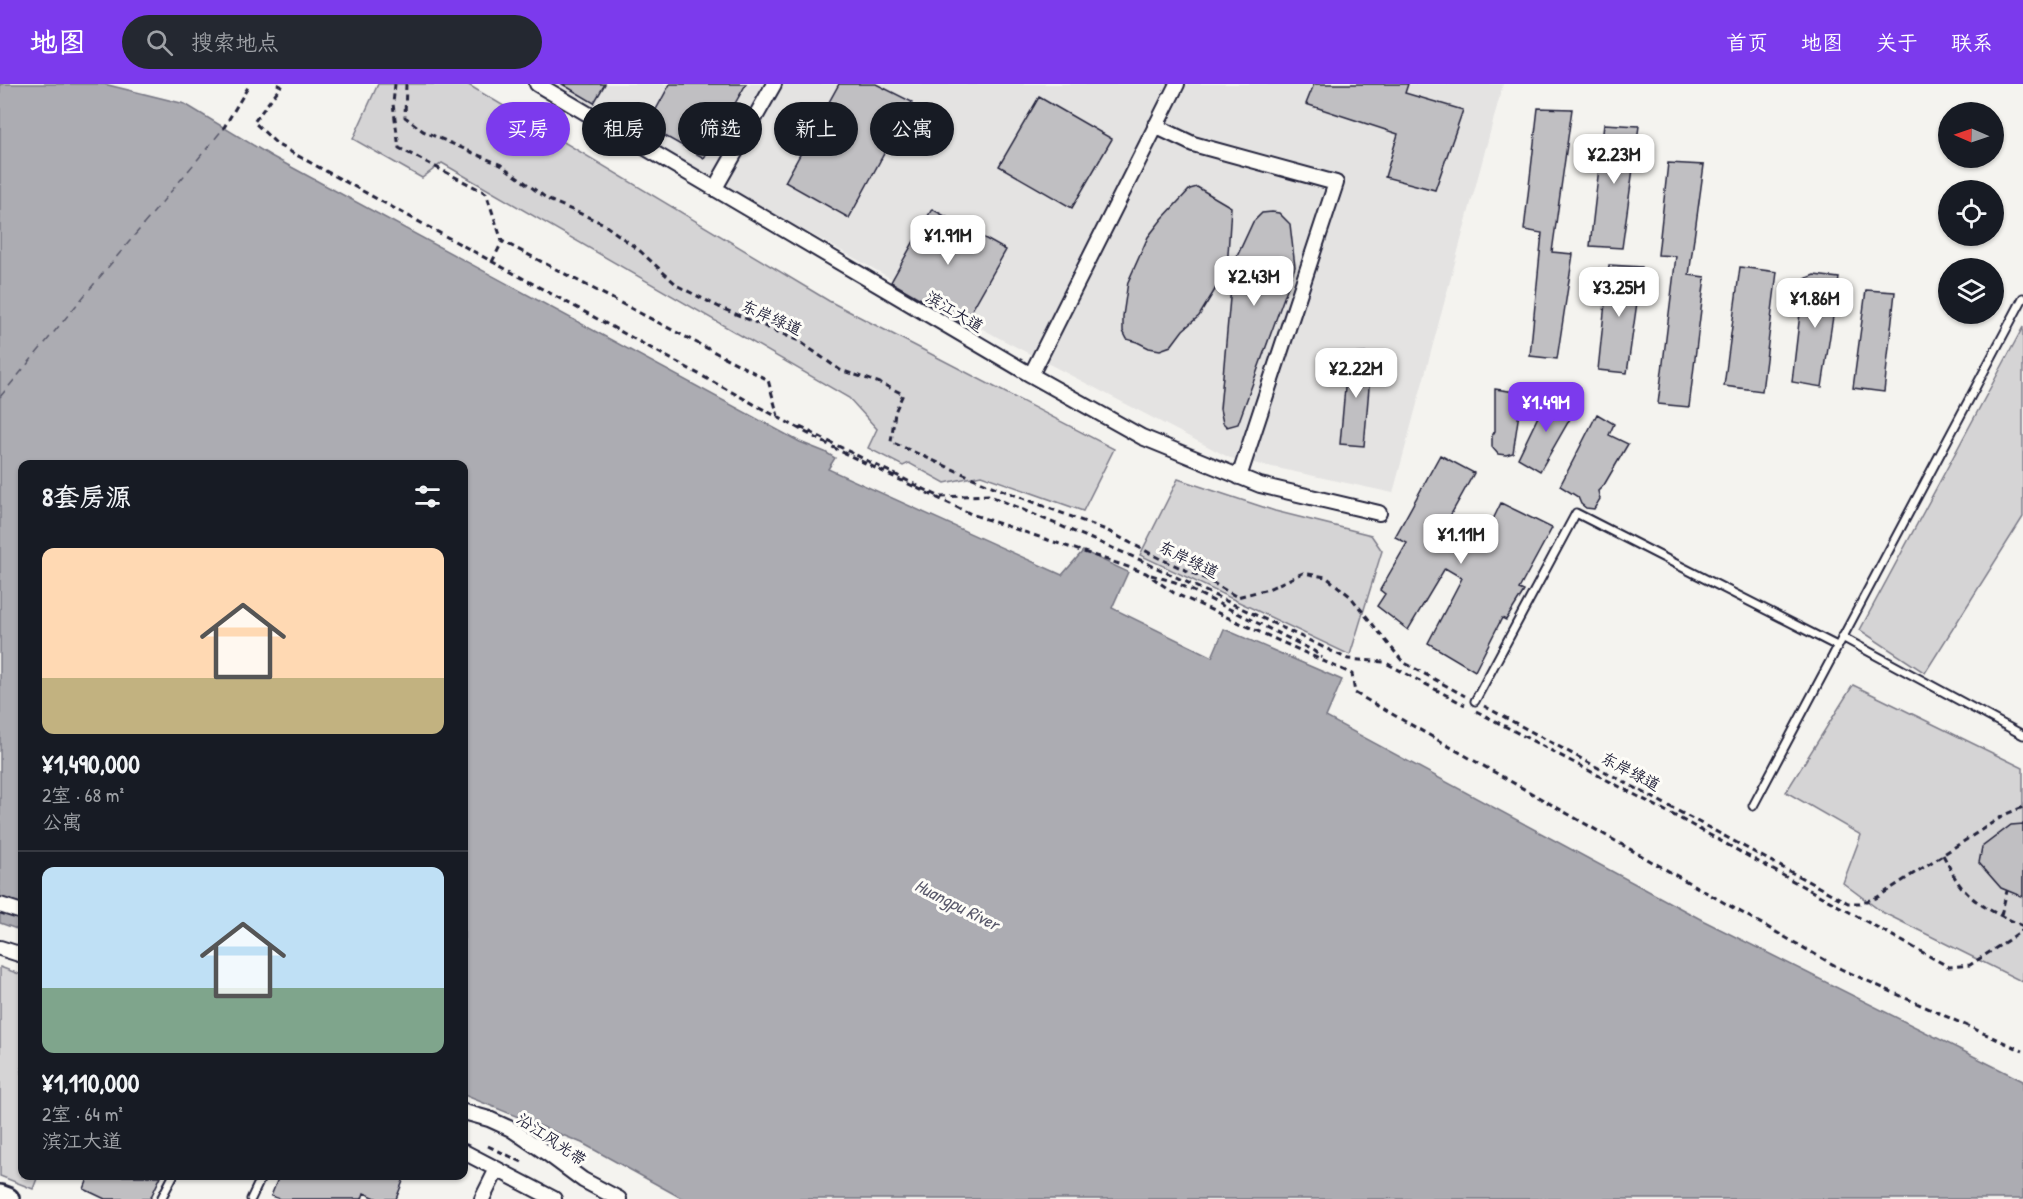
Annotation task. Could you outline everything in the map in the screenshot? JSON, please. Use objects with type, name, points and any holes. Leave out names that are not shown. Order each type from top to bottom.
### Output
[{"type":"main road","points":[[0,1196],[8,1199]]},
{"type":"street","name":"滨江大道","points":[[537,84],[1031,375],[1142,437],[1260,485],[1379,513]]},
{"type":"street","points":[[715,188],[774,84]]},
{"type":"street","points":[[1031,375],[1177,84]]},
{"type":"street","points":[[1155,126],[1193,144],[1336,183],[1239,477]]},
{"type":"street","points":[[0,905],[18,911]]},
{"type":"street","points":[[0,948],[18,954]]},
{"type":"street","name":"沿江风光带","points":[[468,1113],[512,1129],[583,1180],[619,1199]]},
{"type":"street","points":[[468,1154],[554,1199]]},
{"type":"street","points":[[482,1199],[497,1169]]},
{"type":"lane","points":[[1753,806],[2023,298]]},
{"type":"lane","points":[[1475,701],[1576,513],[1837,646]]},
{"type":"lane","points":[[1842,637],[2023,735]]},
{"type":"lane","points":[[161,1199],[171,1180]]},
{"type":"lane","points":[[251,1199],[260,1180]]},
{"type":"path","points":[[223,129],[250,84]]},
{"type":"path","points":[[277,84],[281,86],[254,122],[278,145],[834,448],[971,514],[1175,582],[1314,651],[1326,662]]},
{"type":"path","points":[[395,84],[393,104],[399,148],[486,194],[502,242],[768,380],[778,416],[829,442],[940,497],[988,495],[1136,558],[1348,659],[1384,662],[1679,818],[1949,967],[1970,965],[2023,928],[1988,910],[1970,895],[1958,882],[1943,855]]},
{"type":"path","name":"东岸绿道","points":[[406,84],[405,117],[423,131],[501,165],[549,200],[602,223],[639,250],[678,286],[719,307],[799,342],[840,370],[880,383],[903,394],[895,412],[891,442],[989,485],[1106,530],[1163,560],[1208,580],[1237,597],[1269,589],[1302,573],[1326,577],[1350,596],[1403,662],[1848,903],[1860,903],[1876,898],[2006,814],[2023,807]]},
{"type":"path","points":[[492,262],[502,242]]},
{"type":"path","points":[[1146,573],[1174,593],[1352,674],[1355,693],[1841,969],[2023,1051]]},
{"type":"path","points":[[1247,617],[1249,612]]},
{"type":"path","points":[[2001,916],[2007,891]]},
{"type":"path","points":[[488,1146],[522,1162]]},
{"type":"shaded area","points":[[378,84],[467,84],[497,102],[486,102],[486,156],[570,156],[570,146],[582,153],[582,156],[587,156],[829,301],[1114,449],[1083,511],[981,475],[945,483],[909,463],[903,466],[868,448],[877,429],[849,398],[442,163],[422,178],[353,139]]},
{"type":"shaded area","points":[[539,84],[1503,84],[1393,493],[1230,458],[999,338],[666,154],[666,102],[582,102],[582,108]]},
{"type":"shaded area","points":[[2023,327],[2023,517],[1925,673],[1860,630]]},
{"type":"shaded area","points":[[1178,479],[1275,511],[1371,535],[1382,551],[1350,655],[1140,555]]},
{"type":"shaded area","points":[[1853,685],[2023,768],[2023,982],[1882,912],[1843,883],[1861,835],[1786,792]]},
{"type":"shaded area","points":[[0,967],[18,974],[18,1180],[36,1180],[33,1189],[0,1176]]},
{"type":"water","name":"Huangpu River","points":[[0,84],[104,84],[185,104],[271,156],[800,442],[825,452],[835,458],[828,469],[1062,575],[1083,551],[1128,572],[1112,608],[1212,657],[1224,629],[1342,680],[1326,717],[1704,921],[2023,1081],[2023,1199],[683,1199],[582,1143],[468,1097],[468,460],[18,460],[18,930],[0,923]]},
{"type":"building","points":[[562,84],[605,84],[595,102]]},
{"type":"building","points":[[670,84],[746,84],[736,102],[678,102],[678,143],[666,137],[666,102],[660,102]]},
{"type":"building","points":[[839,84],[876,84],[912,102],[870,102],[870,156],[883,156],[849,218],[785,182],[799,156],[858,156],[858,102],[829,102]]},
{"type":"building","points":[[1314,84],[1408,84],[1405,93],[1463,110],[1435,190],[1385,177],[1398,134],[1306,104]]},
{"type":"building","points":[[1039,97],[1112,139],[1072,208],[999,166]]},
{"type":"building","points":[[1538,108],[1572,109],[1552,252],[1573,254],[1557,359],[1530,356],[1542,233],[1524,230]]},
{"type":"building","points":[[1604,124],[1639,126],[1622,248],[1590,246]]},
{"type":"building","points":[[1668,163],[1704,165],[1689,275],[1705,277],[1689,407],[1658,404],[1676,256],[1658,255]]},
{"type":"building","points":[[1197,187],[1231,207],[1227,270],[1199,316],[1183,330],[1171,346],[1160,350],[1149,348],[1127,339],[1123,331],[1128,282],[1148,237],[1190,189]]},
{"type":"building","points":[[932,209],[1006,250],[964,324],[891,282]]},
{"type":"building","points":[[1262,213],[1279,213],[1290,224],[1295,267],[1238,424],[1227,427],[1223,423],[1220,409],[1233,265],[1253,222]]},
{"type":"building","points":[[1609,265],[1642,267],[1627,373],[1598,370]]},
{"type":"building","points":[[1740,267],[1777,272],[1762,391],[1724,386]]},
{"type":"building","points":[[1814,275],[1839,278],[1822,387],[1792,382],[1804,279]]},
{"type":"building","points":[[1866,290],[1895,292],[1884,392],[1853,388]]},
{"type":"building","points":[[1372,353],[1364,446],[1340,444],[1348,354]]},
{"type":"building","points":[[1495,389],[1522,393],[1513,453],[1506,455],[1498,454],[1492,447],[1492,436],[1495,431]]},
{"type":"building","points":[[1547,398],[1575,410],[1540,471],[1518,458]]},
{"type":"building","points":[[1597,414],[1614,424],[1609,435],[1628,444],[1604,485],[1598,491],[1600,499],[1594,509],[1586,508],[1578,497],[1560,486]]},
{"type":"building","points":[[1440,455],[1474,473],[1449,518],[1484,538],[1501,503],[1552,528],[1519,589],[1524,591],[1506,620],[1502,618],[1475,671],[1428,643],[1462,578],[1445,568],[1408,630],[1377,606],[1385,594],[1380,590],[1407,543],[1395,537]]},
{"type":"building","points":[[2023,824],[2023,897],[2001,888],[1979,863],[1982,847],[2011,825]]},
{"type":"building","points":[[87,1180],[159,1180],[150,1199],[105,1199],[84,1189]]},
{"type":"building","points":[[277,1180],[403,1180],[396,1199],[378,1199],[364,1193],[362,1199],[280,1199],[271,1196]]},
{"type":"ferry route","points":[[0,397],[223,129]]}]
